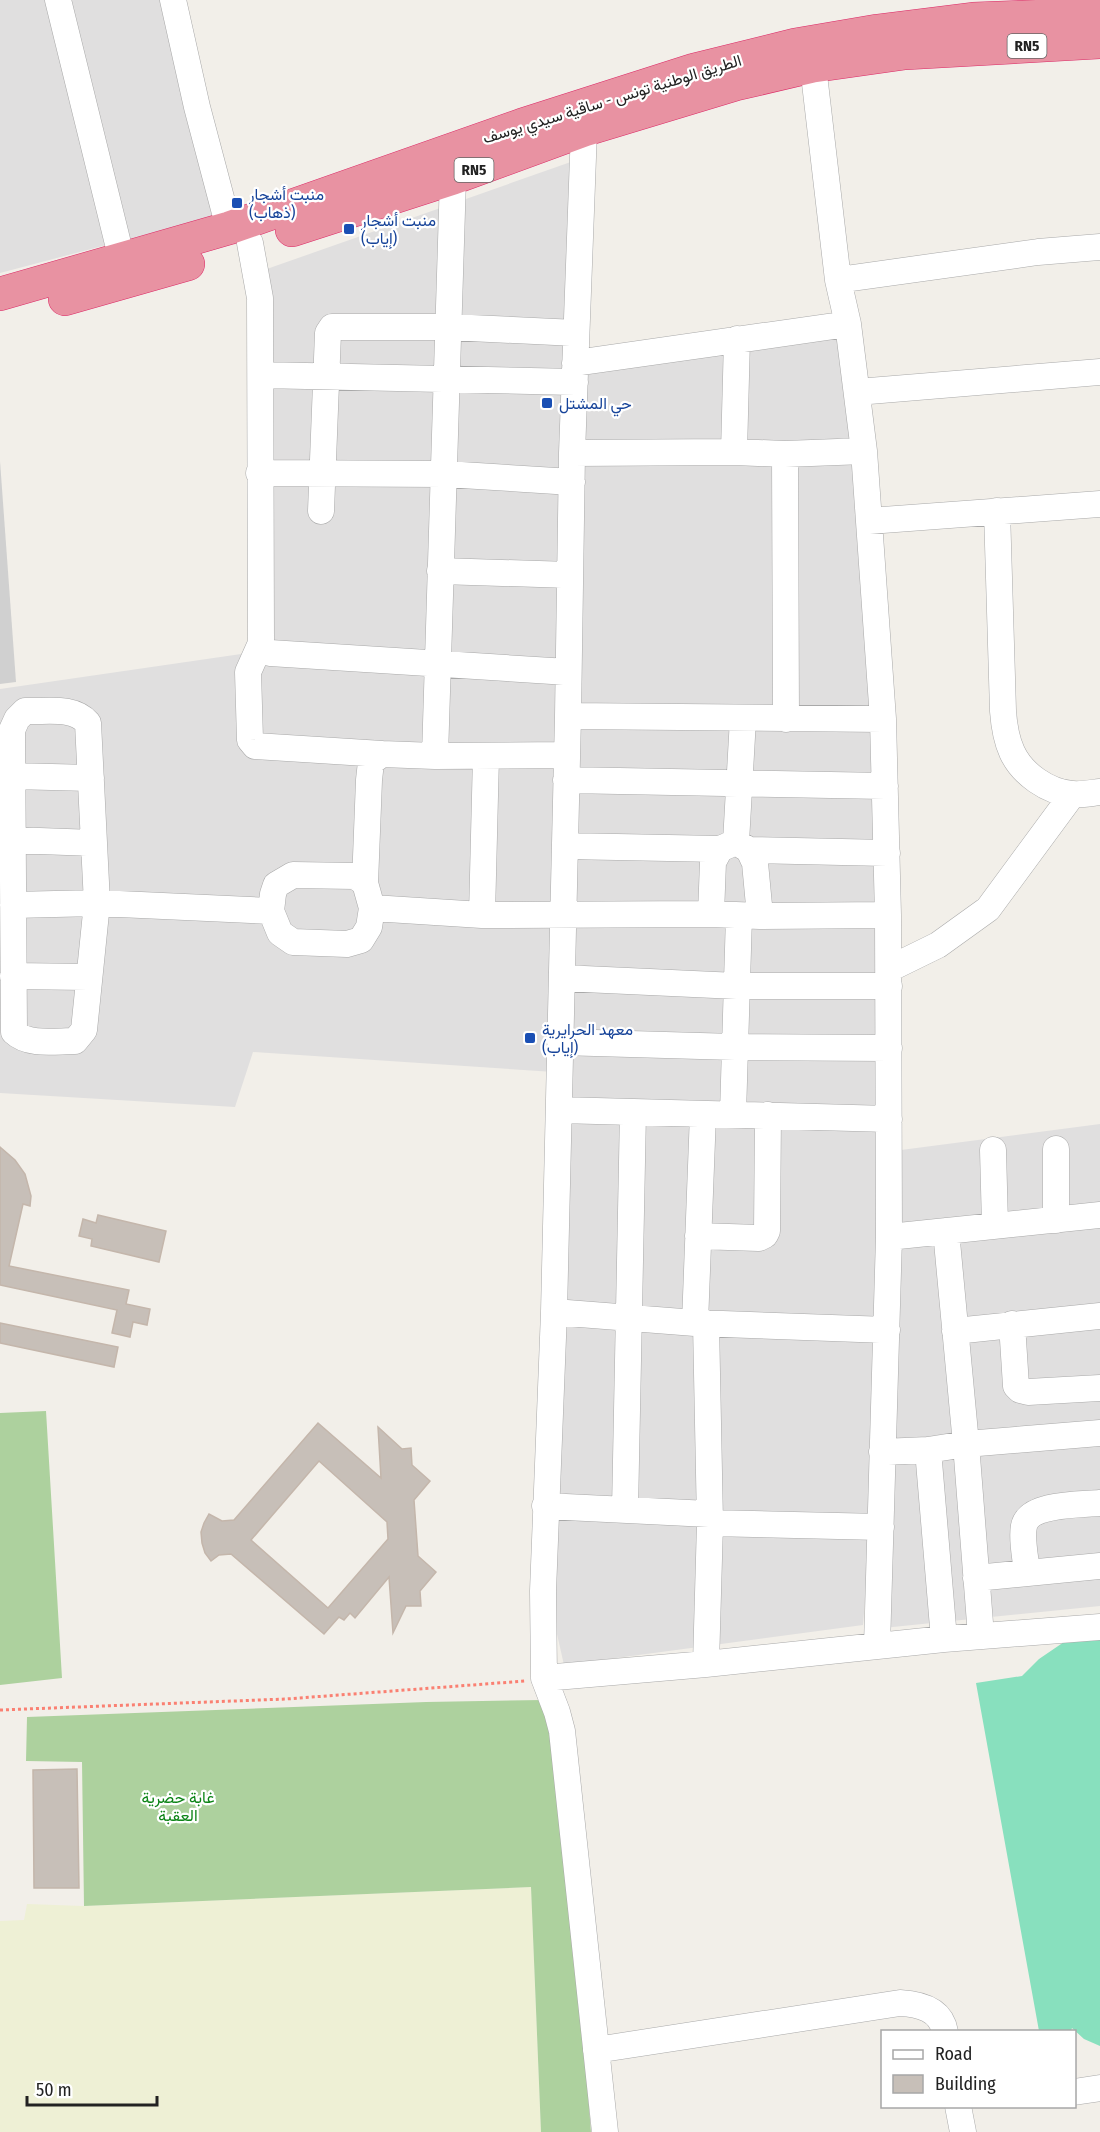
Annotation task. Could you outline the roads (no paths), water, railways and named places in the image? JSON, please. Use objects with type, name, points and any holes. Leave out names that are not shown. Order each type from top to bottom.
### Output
[{"type":"highway","name":"الطريق الوطنية تونس - ساقية سيدي يوسف","points":[[0,316],[122,284],[522,125],[694,70],[795,45],[877,31],[1100,14]]},
{"type":"highway","name":"الطريق الوطنية تونس - ساقية سيدي يوسف","points":[[0,294],[122,260],[239,236],[453,178],[584,130],[736,84],[813,66],[905,53],[961,24],[1100,42]]},
{"type":"street","points":[[58,0],[122,260]]},
{"type":"street","points":[[173,0],[197,107],[260,298],[261,643],[248,672],[250,740],[255,746],[382,754],[486,756],[567,768],[740,783],[885,786]]},
{"type":"street","points":[[813,66],[838,280],[848,324],[864,451],[883,719],[889,978],[890,1237],[877,1646]]},
{"type":"street","points":[[584,130],[572,453],[554,1312],[543,1591],[544,1678],[562,1731],[605,2132]]},
{"type":"street","points":[[435,756],[436,663],[445,474],[453,178]]},
{"type":"street","points":[[838,280],[1038,252],[1100,247]]},
{"type":"street","points":[[261,375],[448,381],[575,372],[737,339],[848,324]]},
{"type":"street","points":[[321,511],[325,377],[328,333],[332,327],[449,327],[576,333]]},
{"type":"street","points":[[734,452],[737,339]]},
{"type":"street","points":[[857,392],[1100,372]]},
{"type":"street","points":[[572,453],[785,454],[864,451]]},
{"type":"street","points":[[785,454],[786,719]]},
{"type":"street","points":[[259,473],[445,474],[572,482]]},
{"type":"street","points":[[869,521],[1100,504]]},
{"type":"street","points":[[997,512],[1000,648],[1005,733],[1012,754],[1023,769],[1045,786],[1072,795],[1100,792]]},
{"type":"street","points":[[441,571],[570,575]]},
{"type":"street","points":[[261,643],[270,653],[567,672]]},
{"type":"street","points":[[26,711],[74,712],[81,715],[88,723],[97,897],[84,1030],[75,1041],[30,1041],[20,1038],[14,1032],[12,776],[12,730],[17,719],[26,711]]},
{"type":"street","points":[[568,716],[883,719]]},
{"type":"street","points":[[735,847],[743,719]]},
{"type":"street","points":[[365,883],[355,876],[293,875],[276,885],[272,903],[280,933],[293,942],[347,944],[362,940],[369,927],[372,908],[365,883],[369,780],[372,762],[382,754]]},
{"type":"street","points":[[482,915],[486,756]]},
{"type":"street","points":[[12,776],[91,778]]},
{"type":"street","points":[[562,978],[737,986],[889,978],[988,909],[1072,795]]},
{"type":"street","points":[[12,840],[94,843]]},
{"type":"street","points":[[565,846],[735,847],[887,853]]},
{"type":"street","points":[[711,914],[713,862],[735,847]]},
{"type":"street","points":[[733,1114],[737,986],[755,863],[735,847]]},
{"type":"street","points":[[13,905],[97,897],[272,903]]},
{"type":"street","points":[[372,908],[482,915],[888,915]]},
{"type":"street","points":[[13,976],[88,977]]},
{"type":"street","points":[[560,1042],[735,1047],[889,1048]]},
{"type":"street","points":[[559,1110],[889,1119]]},
{"type":"street","points":[[625,1510],[633,1112]]},
{"type":"street","points":[[703,1114],[698,1236],[710,1518],[706,1664]]},
{"type":"street","points":[[698,1236],[759,1238],[765,1235],[767,1231],[768,1115]]},
{"type":"street","points":[[1056,1149],[1056,1220]]},
{"type":"street","points":[[993,1150],[995,1225]]},
{"type":"street","points":[[890,1237],[1100,1215]]},
{"type":"street","points":[[946,1230],[981,1636]]},
{"type":"street","points":[[554,1312],[700,1323],[887,1330]]},
{"type":"street","points":[[955,1331],[1100,1316]]},
{"type":"street","points":[[1012,1324],[1016,1386],[1020,1390],[1028,1392],[1100,1388]]},
{"type":"street","points":[[882,1452],[928,1450],[966,1444],[1100,1433]]},
{"type":"street","points":[[928,1450],[944,1639]]},
{"type":"street","points":[[1027,1573],[1023,1528],[1029,1515],[1050,1508],[1100,1503]]},
{"type":"street","points":[[545,1506],[881,1527]]},
{"type":"street","points":[[976,1578],[1100,1566]]},
{"type":"street","points":[[544,1678],[944,1639],[1100,1627]]},
{"type":"street","points":[[596,2050],[900,2003],[917,2004],[935,2013],[945,2030]]},
{"type":"street","points":[[1076,2092],[1100,2088]]},
{"type":"place","name":"منبت أشجار (ذهاب)","points":[[237,203]]},
{"type":"place","name":"منبت أشجار (إياب)","points":[[349,229]]},
{"type":"place","name":"حي المشتل","points":[[547,403]]},
{"type":"place","name":"معهد الحرايرية (إياب)","points":[[530,1038]]},
{"type":"park label","name":"غابة حضرية العقبة","points":[[178,1806]]}]
